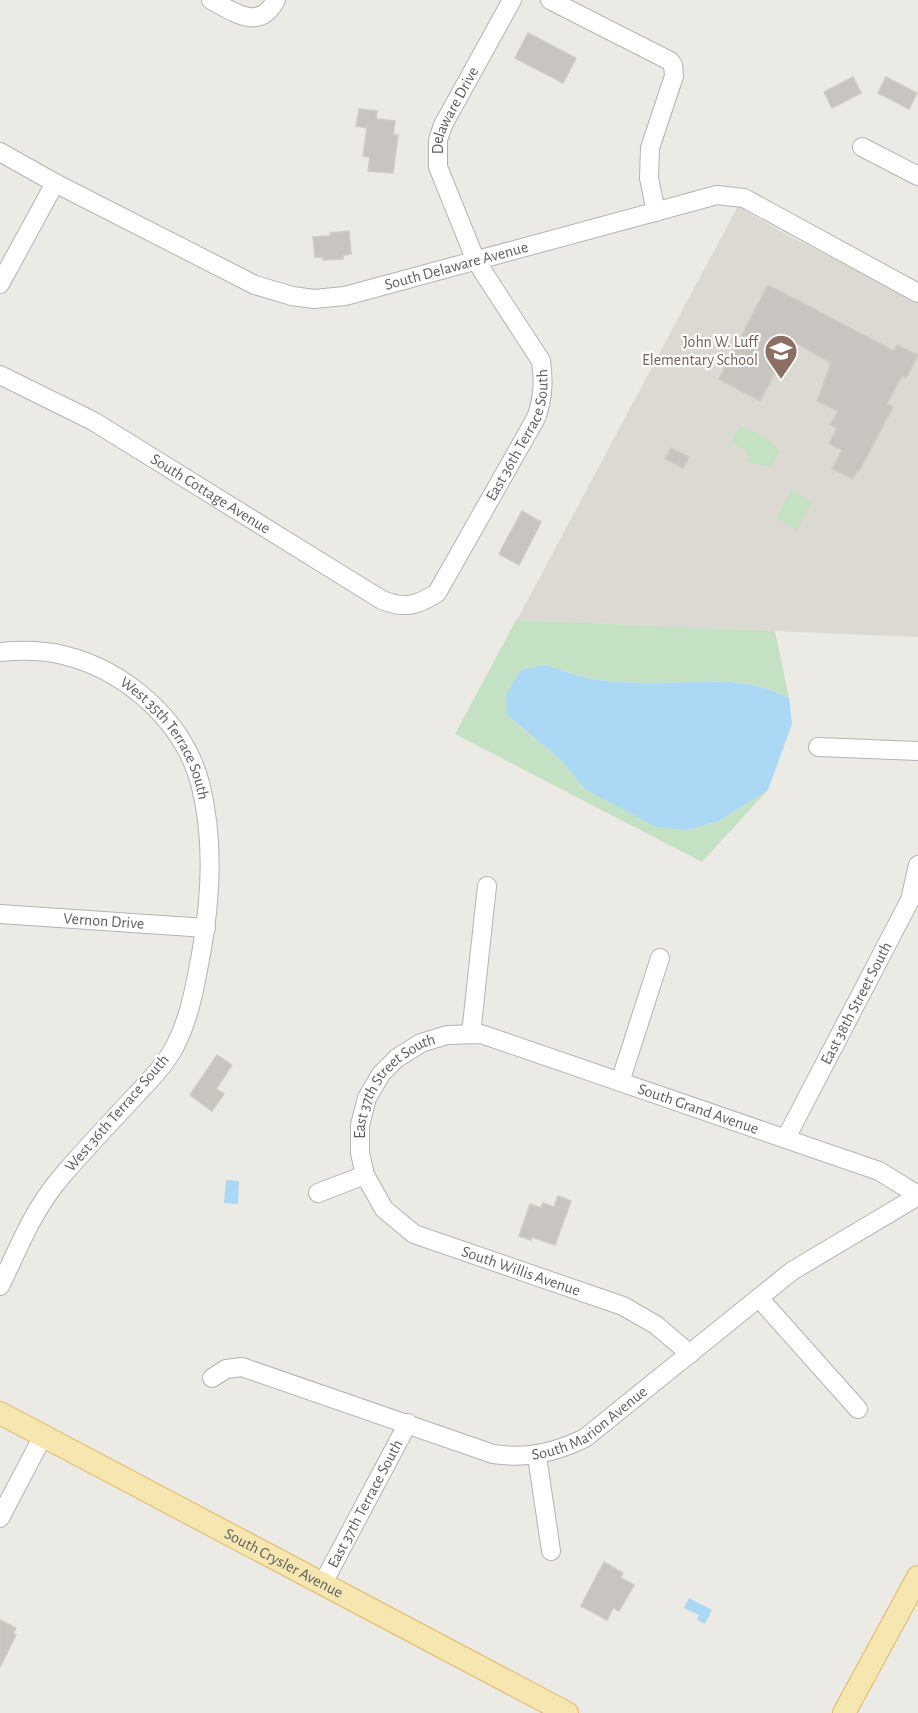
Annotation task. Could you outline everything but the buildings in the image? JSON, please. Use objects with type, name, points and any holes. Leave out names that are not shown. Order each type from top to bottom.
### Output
[{"type":"main road","name":"South Crysler Avenue","points":[[0,1413],[567,1713]]},
{"type":"main road","points":[[843,1713],[918,1577]]},
{"type":"street","points":[[211,0],[244,17],[255,18],[266,14],[276,0]]},
{"type":"street","name":"Delaware Drive","points":[[476,261],[438,167],[438,140],[443,125],[512,0]]},
{"type":"street","points":[[550,0],[670,61],[673,65],[674,76],[650,148],[649,178],[656,212]]},
{"type":"street","points":[[862,147],[918,177]]},
{"type":"street","name":"South Delaware Avenue","points":[[0,152],[55,183],[255,285],[292,296],[314,299],[345,296],[717,195],[744,198],[918,293]]},
{"type":"street","points":[[0,284],[55,183]]},
{"type":"street","name":"East 36th Terrace South","points":[[419,604],[437,593],[536,418],[543,398],[544,379],[541,361],[476,261]]},
{"type":"street","name":"South Cottage Avenue","points":[[0,375],[93,421],[382,600],[397,606],[419,604]]},
{"type":"street","name":"West 35th Terrace South","points":[[0,652],[24,650],[63,655],[99,667],[133,687],[166,719],[187,751],[199,781],[206,816],[209,872],[206,928]]},
{"type":"street","points":[[818,747],[918,751]]},
{"type":"street","name":"East 38th Street South","points":[[786,1138],[910,900],[918,865]]},
{"type":"street","points":[[471,1034],[487,886]]},
{"type":"street","name":"Vernon Drive","points":[[0,914],[206,928]]},
{"type":"street","name":"West 36th Terrace South","points":[[0,1286],[24,1230],[41,1202],[155,1074],[175,1047],[193,1000],[206,928]]},
{"type":"street","points":[[620,1082],[660,958]]},
{"type":"street","name":"South Grand Avenue","points":[[471,1034],[481,1034],[879,1171],[918,1196]]},
{"type":"street","name":"East 37th Street South","points":[[365,1175],[360,1154],[360,1125],[367,1098],[381,1074],[397,1058],[421,1043],[447,1035],[471,1034]]},
{"type":"street","points":[[318,1193],[365,1175]]},
{"type":"street","name":"South Willis Avenue","points":[[365,1175],[384,1209],[414,1234],[623,1306],[656,1325],[690,1354]]},
{"type":"street","name":"South Marion Avenue","points":[[212,1378],[226,1369],[242,1367],[493,1454],[512,1457],[537,1456],[562,1449],[585,1438],[792,1271],[918,1196]]},
{"type":"street","points":[[759,1298],[858,1409]]},
{"type":"street","name":"East 37th Terrace South","points":[[322,1585],[408,1424]]},
{"type":"street","points":[[0,1518],[43,1436]]},
{"type":"street","points":[[537,1456],[551,1551]]},
{"type":"shaded area","name":"John W. Luff Elementary School","points":[[738,206],[780,231],[918,302],[918,637],[517,620]]},
{"type":"green space","points":[[744,427],[768,439],[780,451],[771,466],[748,461],[747,451],[731,442],[739,428]]},
{"type":"green space","points":[[791,490],[812,502],[797,530],[776,518]]},
{"type":"green space","points":[[516,620],[775,631],[789,698],[770,690],[733,682],[609,681],[586,678],[546,665],[507,715],[561,760],[585,789],[688,830],[719,821],[768,790],[702,862],[455,734]]},
{"type":"water","points":[[546,665],[586,678],[609,681],[733,682],[770,690],[789,698],[792,724],[768,790],[719,821],[688,830],[656,827],[585,789],[561,760],[507,715],[506,694],[521,670]]},
{"type":"water","points":[[226,1180],[239,1181],[238,1204],[224,1203]]},
{"type":"water","points":[[689,1598],[712,1610],[705,1624],[697,1620],[699,1615],[684,1608]]},
{"type":"place","name":"John W. Luff Elementary School","points":[[781,380]]}]
